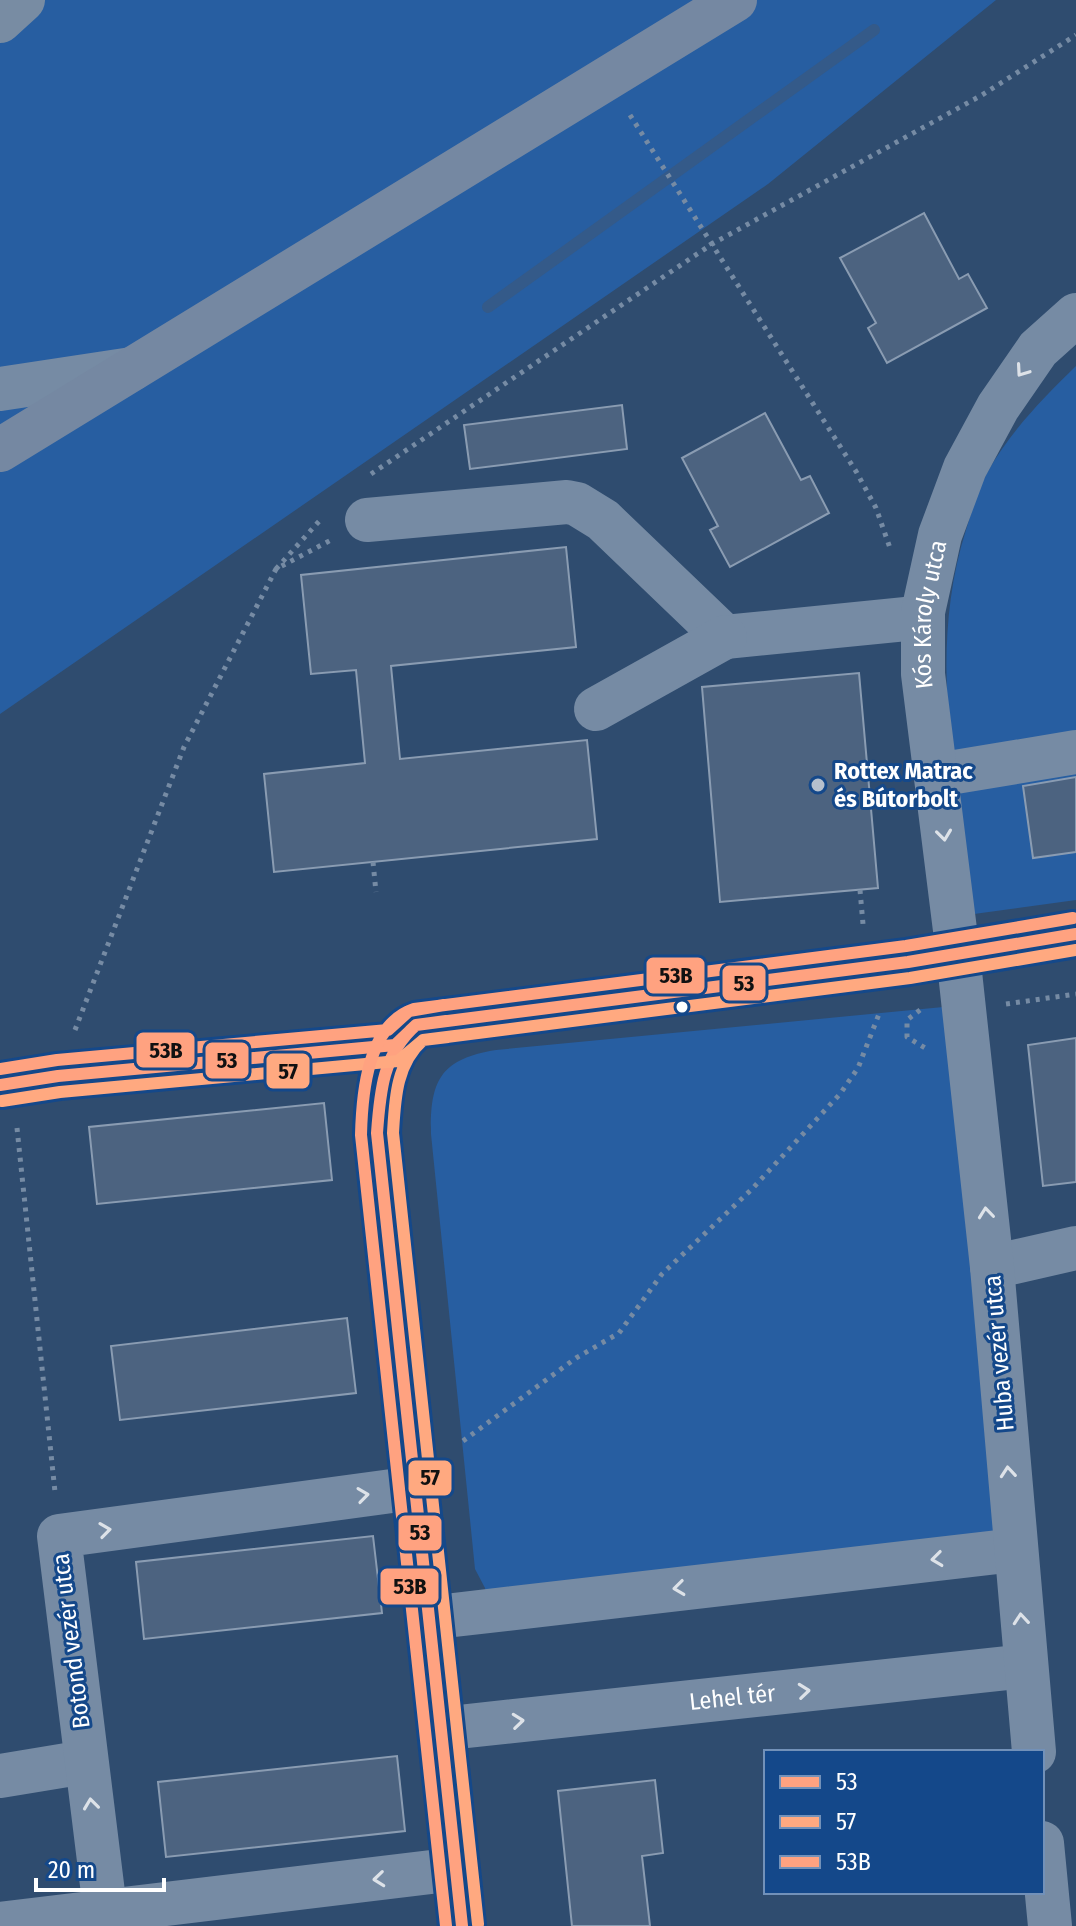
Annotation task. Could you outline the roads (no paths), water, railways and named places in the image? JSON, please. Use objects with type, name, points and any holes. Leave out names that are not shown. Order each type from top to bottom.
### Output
[{"type":"highway","points":[[0,21],[23,0]]},
{"type":"main road","points":[[0,450],[735,0]]},
{"type":"street","name":"Kós Károly utca","points":[[958,954],[923,674],[923,612],[940,535],[965,468],[998,407],[1038,349],[1076,315]]},
{"type":"street","points":[[0,389],[132,369]]},
{"type":"street","points":[[354,503],[577,504],[603,520],[725,637]]},
{"type":"street","points":[[596,709],[725,637],[906,619]]},
{"type":"street","points":[[937,775],[1076,752]]},
{"type":"street","points":[[462,1926],[377,1133],[381,1078],[395,1045],[416,1025],[958,954],[1076,934]]},
{"type":"street","name":"Huba vezér utca","points":[[958,954],[992,1267],[1034,1750]]},
{"type":"street","points":[[8,1099],[58,1076],[395,1045]]},
{"type":"street","points":[[992,1267],[1076,1248]]},
{"type":"street","name":"Botond vezér utca","points":[[105,1909],[59,1536],[414,1488]]},
{"type":"street","points":[[428,1618],[1015,1550]]},
{"type":"street","name":"Lehel tér","points":[[440,1729],[1025,1666]]},
{"type":"street","points":[[0,1776],[85,1762]]},
{"type":"street","points":[[1044,1864],[1050,1926]]},
{"type":"street","points":[[0,1924],[456,1869]]},
{"type":"waterway","points":[[488,307],[874,30]]},
{"type":"place","name":"Rottex Matrac és Bútorbolt","points":[[818,785]]}]
